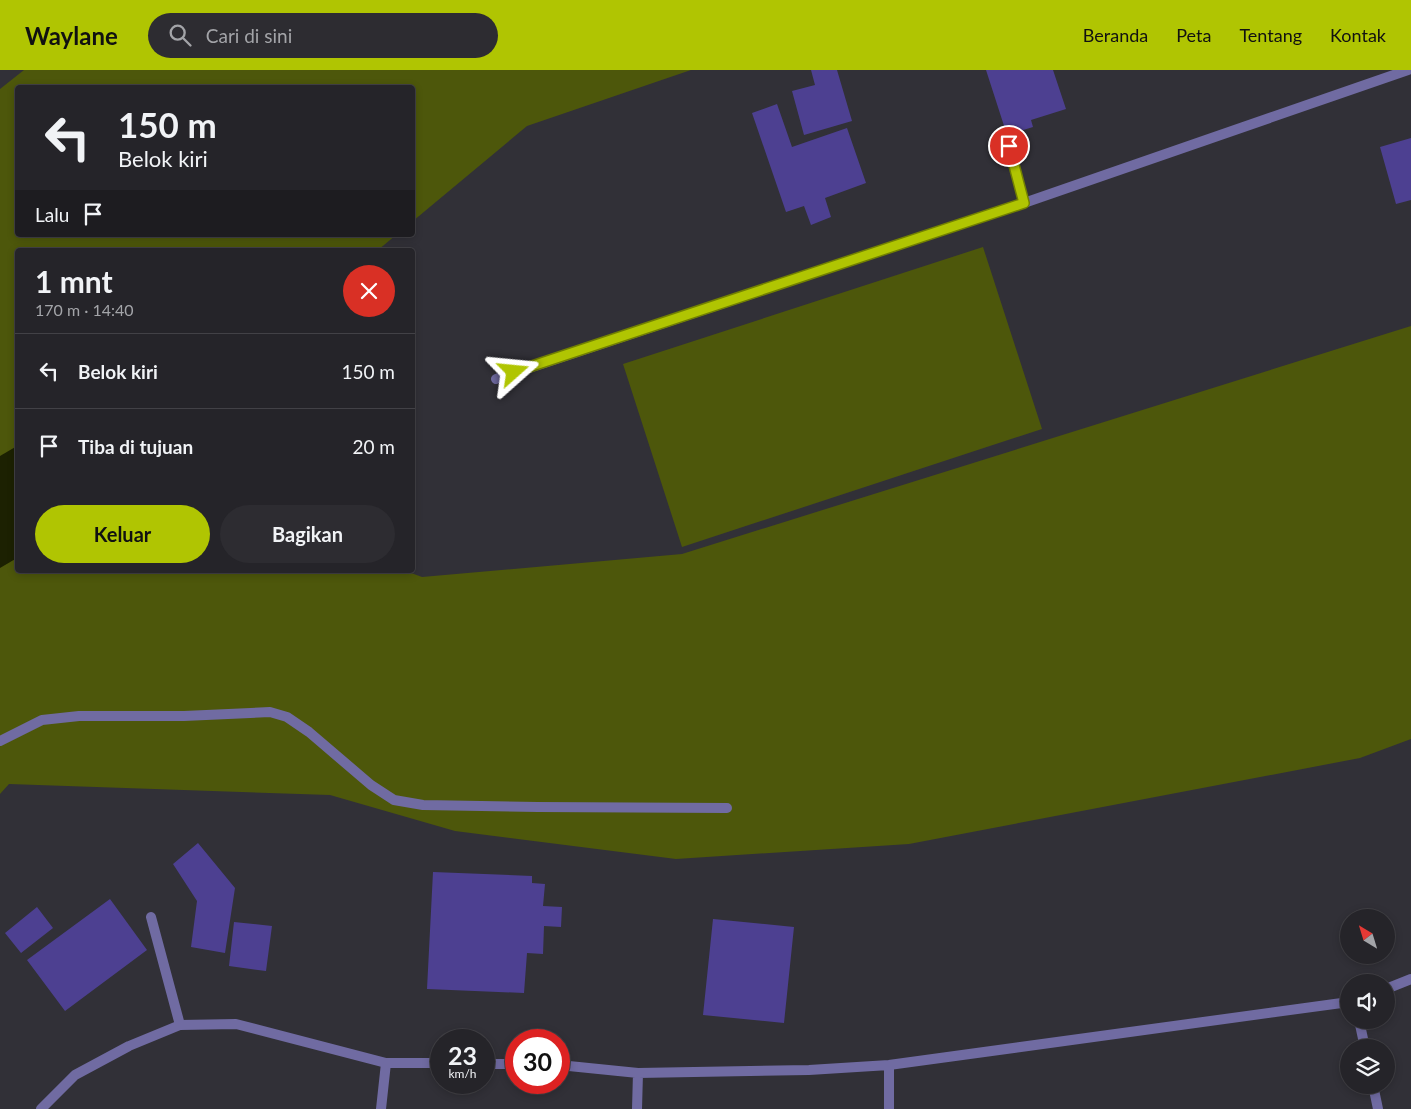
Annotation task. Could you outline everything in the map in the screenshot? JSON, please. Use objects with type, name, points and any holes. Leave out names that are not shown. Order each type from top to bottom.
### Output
[{"type":"street","points":[[496,378],[1024,203],[1408,70]]},
{"type":"street","points":[[1009,146],[1024,203]]},
{"type":"street","points":[[0,741],[42,720],[79,716],[184,716],[270,712],[288,717],[309,732],[371,785],[394,800],[423,805],[728,808]]},
{"type":"street","points":[[151,916],[180,1025]]},
{"type":"street","points":[[1395,985],[1411,979]]},
{"type":"street","points":[[570,1067],[638,1073],[809,1070],[889,1065],[1340,1003]]},
{"type":"street","points":[[41,1109],[75,1075],[129,1046],[180,1025],[236,1024],[386,1063],[430,1064]]},
{"type":"street","points":[[381,1109],[386,1063]]},
{"type":"street","points":[[889,1065],[889,1109]]},
{"type":"street","points":[[637,1109],[638,1073]]},
{"type":"street","points":[[1375,1094],[1378,1109]]},
{"type":"green space","points":[[24,70],[691,70],[527,126],[415,219],[415,85],[15,85],[15,237],[394,237],[380,248],[15,248],[15,573],[411,573],[422,577],[682,554],[1411,326],[1411,739],[1360,758],[909,844],[676,859],[455,831],[330,795],[9,784],[0,794],[0,89]]},
{"type":"green space","points":[[983,247],[1042,429],[682,547],[623,364]]},
{"type":"shaded area","points":[[15,447],[15,559],[0,568],[0,456]]},
{"type":"building","points":[[811,70],[837,70],[852,121],[804,135],[792,91],[815,85]]},
{"type":"building","points":[[986,70],[1053,70],[1066,109],[1031,120],[1033,127],[1007,135]]},
{"type":"building","points":[[777,104],[792,147],[847,128],[866,183],[825,198],[831,217],[811,225],[804,206],[786,212],[752,113]]},
{"type":"building","points":[[1411,138],[1411,200],[1396,204],[1380,147]]},
{"type":"building","points":[[198,843],[235,888],[225,953],[191,947],[197,901],[173,864]]},
{"type":"building","points":[[433,872],[532,876],[532,883],[545,884],[543,906],[562,907],[561,927],[544,926],[543,954],[527,953],[524,993],[427,989]]},
{"type":"building","points":[[110,899],[147,950],[65,1011],[27,960]]},
{"type":"building","points":[[37,907],[53,928],[21,953],[5,933]]},
{"type":"building","points":[[713,919],[794,927],[784,1023],[703,1015]]},
{"type":"building","points":[[234,922],[272,926],[266,971],[229,966]]},
{"type":"route","points":[[514,372],[1024,203],[1009,146]]}]
